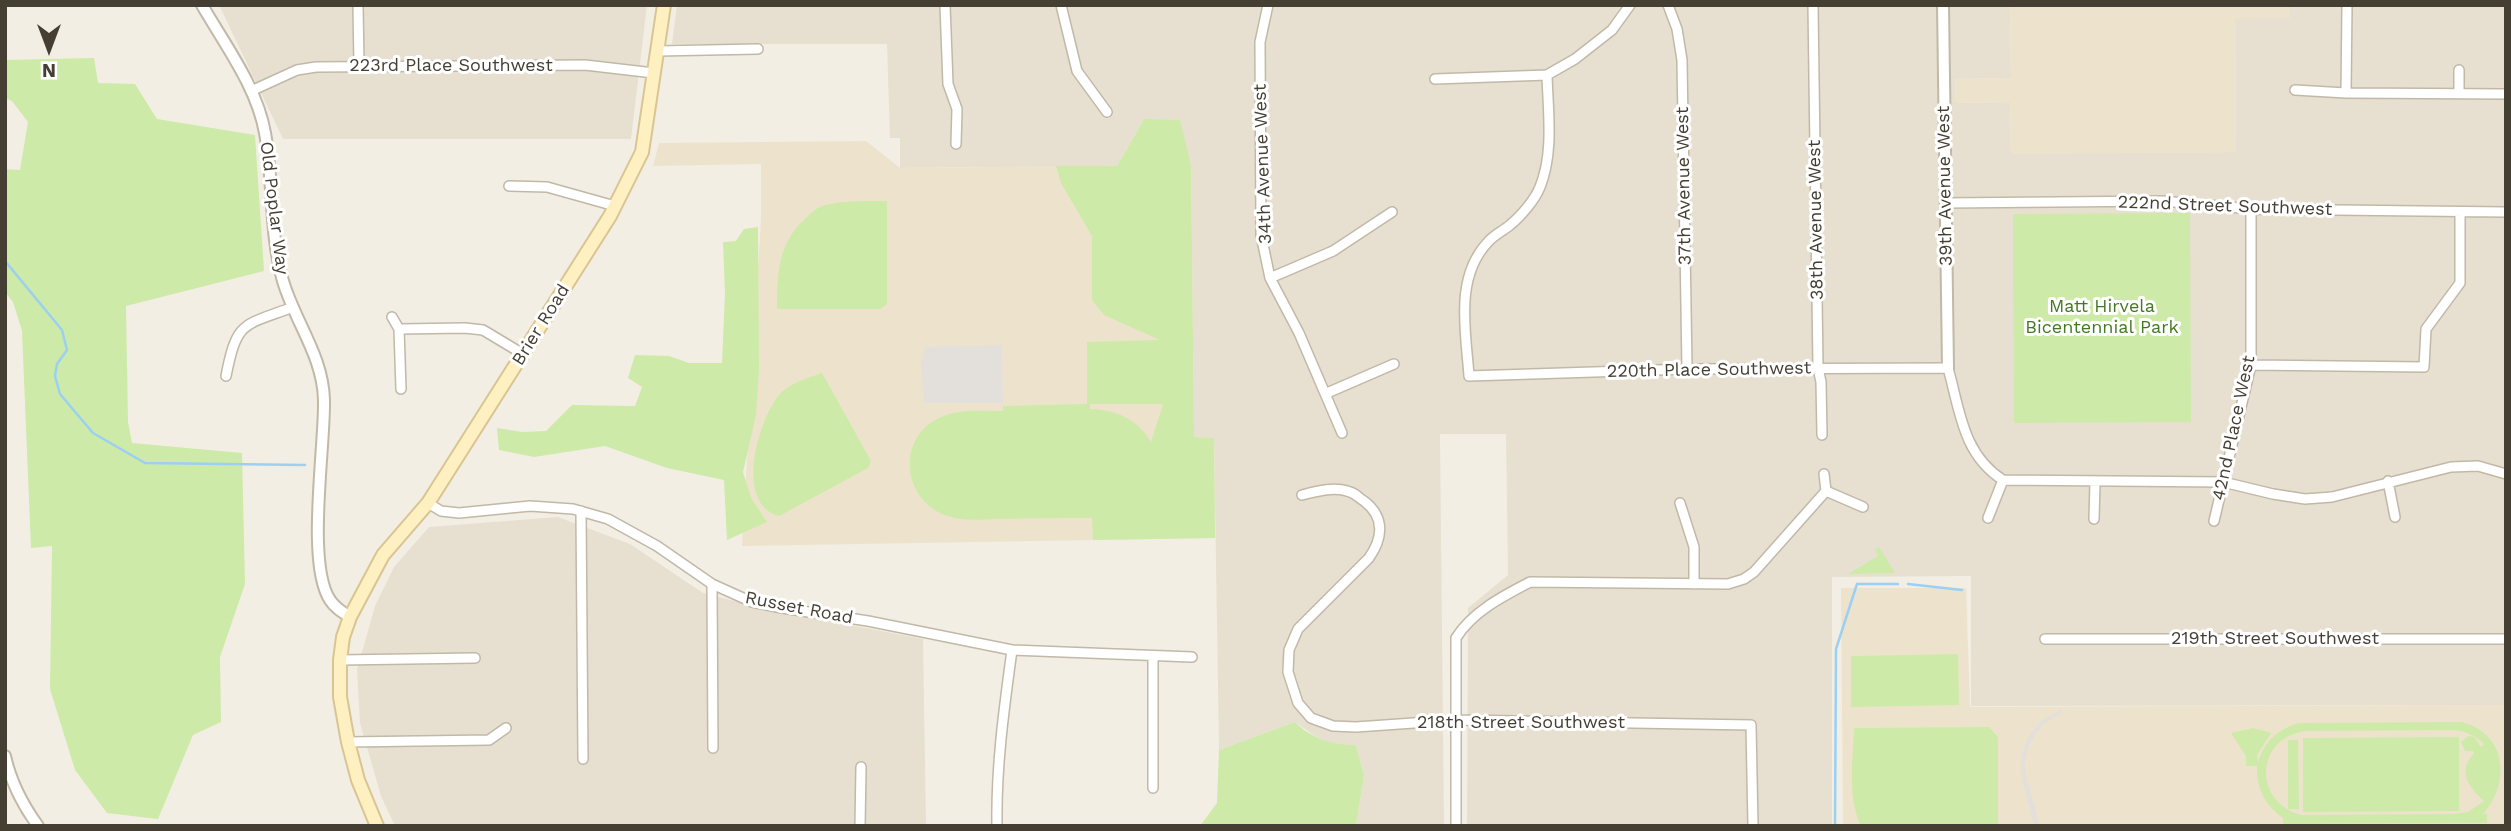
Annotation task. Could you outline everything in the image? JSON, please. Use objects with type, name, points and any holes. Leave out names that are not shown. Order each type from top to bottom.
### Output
[{"type":"main road","name":"Brier Road","points":[[377,826],[358,780],[348,742],[340,697],[343,637],[350,617],[383,555],[428,503],[615,206],[642,152],[664,5]]},
{"type":"street","name":"Old Poplar Way","points":[[202,5],[251,91],[261,114],[277,257],[283,282],[323,379],[318,527],[322,577],[328,599],[338,610],[350,617]]},
{"type":"street","points":[[358,5],[359,66]]},
{"type":"street","points":[[945,5],[948,84],[957,108],[956,144]]},
{"type":"street","points":[[1061,5],[1077,71],[1107,112]]},
{"type":"street","name":"34th Avenue West","points":[[1268,5],[1260,42],[1261,235],[1270,278],[1327,393],[1342,433]]},
{"type":"street","points":[[1435,79],[1547,75],[1575,59],[1612,30],[1630,5]]},
{"type":"street","name":"37th Avenue West","points":[[1668,5],[1680,42],[1682,60],[1686,369]]},
{"type":"street","name":"38th Avenue West","points":[[1813,5],[1818,368],[1821,382],[1822,435]]},
{"type":"street","name":"39th Avenue West","points":[[1942,5],[1948,368]]},
{"type":"street","points":[[2346,93],[2347,5]]},
{"type":"street","points":[[658,51],[758,50]]},
{"type":"street","name":"223rd Place Southwest","points":[[251,91],[297,70],[316,67],[586,65],[654,73]]},
{"type":"street","points":[[2459,70],[2459,93]]},
{"type":"street","name":"220th Place Southwest","points":[[1547,75],[1549,145],[1546,169],[1539,190],[1513,223],[1488,242],[1472,269],[1466,289],[1464,298],[1469,376],[1686,369],[1948,368]]},
{"type":"street","points":[[2295,90],[2506,94]]},
{"type":"street","points":[[509,186],[547,187],[615,206]]},
{"type":"street","name":"222nd Street Southwest","points":[[1945,203],[2163,201],[2251,209],[2506,212]]},
{"type":"street","name":"42nd Place West","points":[[2214,521],[2250,365],[2251,209]]},
{"type":"street","points":[[1270,278],[1333,251],[1392,212]]},
{"type":"street","points":[[2250,365],[2424,366],[2426,329],[2460,284],[2460,213]]},
{"type":"street","points":[[226,376],[232,345],[239,332],[249,324],[293,307]]},
{"type":"street","points":[[391,317],[399,329],[401,389]]},
{"type":"street","points":[[399,329],[483,330],[523,354]]},
{"type":"street","points":[[1327,393],[1394,364]]},
{"type":"street","points":[[1948,368],[1974,453],[1987,470],[2003,481],[2224,482],[2305,499],[2332,497],[2451,467],[2479,466],[2506,474]]},
{"type":"street","points":[[1456,826],[1456,638],[1465,624],[1507,594],[1530,582],[1728,584],[1744,579],[1755,572],[1826,491],[1825,474]]},
{"type":"street","points":[[1988,518],[2003,481]]},
{"type":"street","points":[[2388,481],[2395,517]]},
{"type":"street","points":[[2094,519],[2095,482]]},
{"type":"street","name":"218th Street Southwest","points":[[1302,495],[1324,489],[1350,491],[1374,509],[1380,529],[1378,546],[1369,558],[1298,629],[1289,650],[1288,672],[1298,704],[1311,718],[1333,726],[1356,727],[1457,720],[1751,725],[1753,826]]},
{"type":"street","points":[[1826,491],[1863,507]]},
{"type":"street","name":"Russet Road","points":[[428,503],[441,511],[459,513],[530,506],[581,511],[608,519],[657,546],[712,584],[752,602],[873,622],[1012,650],[1192,657]]},
{"type":"street","points":[[1681,503],[1695,547],[1694,584]]},
{"type":"street","points":[[581,511],[583,759]]},
{"type":"street","points":[[712,584],[713,748]]},
{"type":"street","name":"219th Street Southwest","points":[[2045,639],[2506,639]]},
{"type":"street","points":[[997,826],[996,783],[1012,650]]},
{"type":"street","points":[[1153,656],[1153,788]]},
{"type":"street","points":[[340,660],[475,658]]},
{"type":"street","points":[[348,742],[489,740],[506,728]]},
{"type":"street","points":[[5,756],[9,774],[23,804],[38,826]]},
{"type":"street","points":[[860,826],[861,767]]},
{"type":"shaded area","points":[[219,5],[647,5],[631,139],[283,139]]},
{"type":"shaded area","points":[[677,5],[2010,5],[2011,78],[1955,79],[1956,103],[2010,102],[2011,153],[2236,152],[2235,18],[2290,18],[2290,5],[2506,5],[2506,705],[1971,706],[1971,576],[1832,577],[1832,826],[1467,826],[1468,608],[1508,575],[1506,434],[1440,434],[1444,826],[1356,826],[1364,775],[1356,745],[1336,745],[1318,738],[1295,722],[1219,750],[1214,438],[1194,438],[1191,165],[1144,119],[1117,166],[900,168],[900,138],[890,138],[887,44],[672,44]]},
{"type":"shaded area","points":[[2010,5],[2290,5],[2290,18],[2235,19],[2236,152],[2011,154],[2010,102],[1956,103],[1955,79],[2011,78]]},
{"type":"shaded area","points":[[866,141],[900,168],[1191,165],[1194,437],[1214,438],[1215,538],[742,546],[761,219],[761,164],[653,166],[659,143]]},
{"type":"shaded area","points":[[1002,345],[1003,403],[924,403],[921,366],[925,347]]},
{"type":"shaded area","points":[[558,517],[630,544],[703,593],[762,608],[923,639],[926,826],[395,826],[381,796],[360,723],[357,670],[375,606],[394,567],[429,527]]},
{"type":"shaded area","points":[[1841,588],[1966,588],[1970,707],[2506,705],[2506,826],[1843,826]]},
{"type":"shaded area","points":[[2060,710],[2062,713],[2038,731],[2030,743],[2025,759],[2026,775],[2038,820],[2038,826],[2034,826],[2021,776],[2021,758],[2026,741],[2035,728],[2042,720]]},
{"type":"green space","points":[[94,58],[98,83],[135,84],[157,119],[255,135],[264,271],[126,306],[128,422],[132,443],[242,453],[245,584],[220,657],[221,722],[193,735],[158,819],[107,813],[75,770],[50,689],[52,546],[31,548],[22,331],[13,302],[5,292],[5,169],[20,170],[28,122],[12,101],[5,98],[5,60]]},
{"type":"green space","points":[[1144,119],[1180,120],[1191,165],[1194,437],[1214,438],[1215,538],[1093,540],[1092,518],[967,520],[933,509],[922,499],[914,486],[910,457],[922,430],[935,420],[960,412],[1003,411],[1003,406],[1087,404],[1087,342],[1160,340],[1104,315],[1092,300],[1092,236],[1061,183],[1056,166],[1117,166]],"holes":[[[1090,404],[1163,404],[1151,442],[1139,427],[1125,417],[1109,411],[1090,409]]]},
{"type":"green space","points":[[887,201],[887,304],[880,309],[777,309],[779,272],[784,249],[796,228],[807,217],[818,208],[830,204]]},
{"type":"green space","name":"Matt Hirvela Bicentennial Park","points":[[2190,213],[2191,422],[2014,423],[2013,214]]},
{"type":"green space","points":[[758,227],[759,369],[756,415],[743,472],[751,498],[767,522],[727,540],[724,480],[667,468],[605,446],[534,457],[499,450],[497,428],[522,432],[546,431],[572,405],[635,406],[642,387],[628,378],[635,355],[669,356],[689,363],[722,363],[725,294],[723,242],[736,241],[744,229]]},
{"type":"green space","points":[[822,373],[871,461],[868,468],[779,516],[765,508],[757,496],[754,460],[758,441],[771,407],[779,395],[793,384]]},
{"type":"green space","points":[[1879,547],[1895,573],[1848,574],[1878,556],[1875,550]]},
{"type":"green space","points":[[1958,654],[1959,705],[1851,707],[1851,656]]},
{"type":"green space","points":[[1295,722],[1308,733],[1323,740],[1356,745],[1364,775],[1356,826],[1200,826],[1217,803],[1219,750]]},
{"type":"green space","points":[[2461,722],[2476,728],[2488,737],[2500,760],[2498,788],[2483,814],[2487,814],[2487,823],[2283,824],[2283,818],[2263,795],[2258,782],[2257,766],[2246,766],[2246,756],[2231,733],[2253,728],[2271,733],[2257,755],[2258,762],[2273,737],[2299,723]],"holes":[[[2308,731],[2466,732],[2473,736],[2484,744],[2481,747],[2474,737],[2468,736],[2461,742],[2465,751],[2474,753],[2465,773],[2473,790],[2484,801],[2468,812],[2301,815],[2285,808],[2274,797],[2268,783],[2266,769],[2270,756],[2278,744],[2291,735]]]},
{"type":"green space","points":[[1989,727],[1998,737],[1998,826],[1861,826],[1852,790],[1854,728]]},
{"type":"green space","points":[[2459,737],[2459,811],[2303,812],[2303,738]]},
{"type":"green space","points":[[2288,740],[2298,740],[2299,809],[2288,809]]},
{"type":"waterway","points":[[5,261],[62,330],[67,350],[57,364],[55,376],[60,394],[93,433],[145,463],[305,465]]},
{"type":"waterway","points":[[1835,826],[1836,649],[1857,584],[1898,584]]},
{"type":"waterway","points":[[1908,584],[1962,590]]}]
